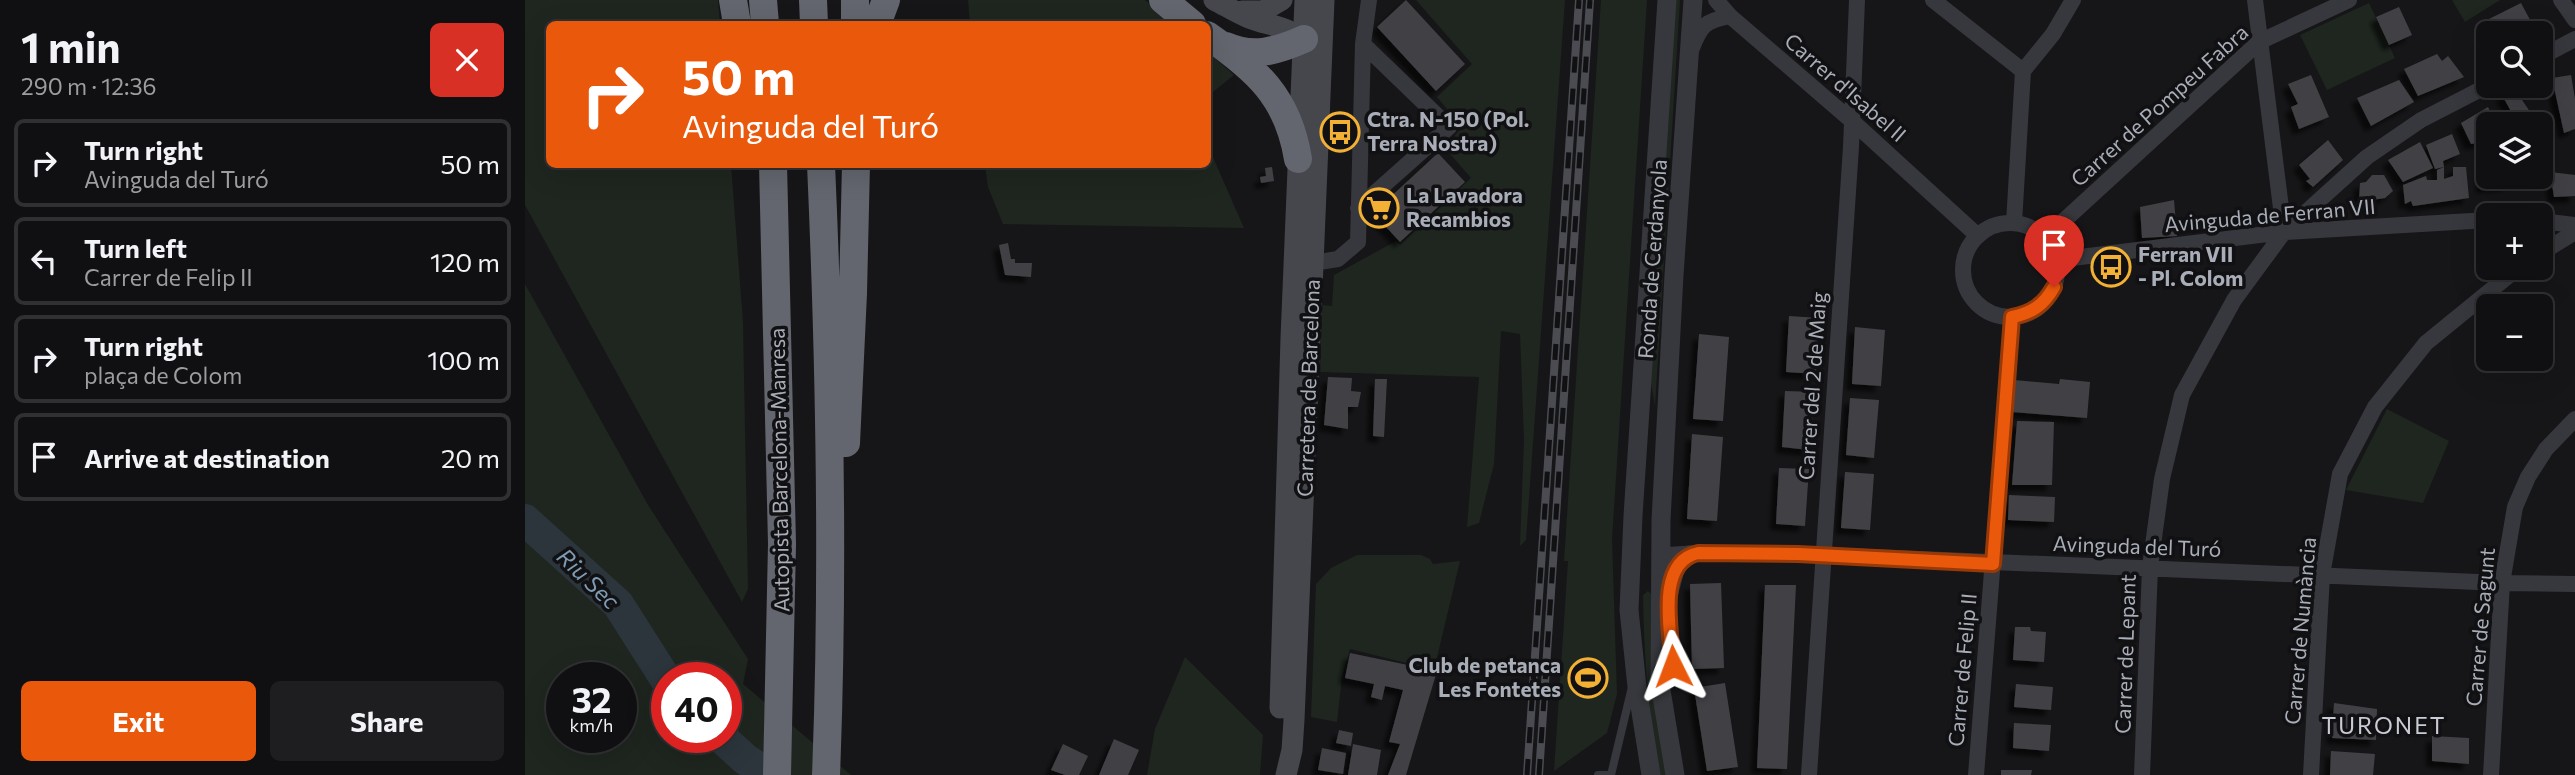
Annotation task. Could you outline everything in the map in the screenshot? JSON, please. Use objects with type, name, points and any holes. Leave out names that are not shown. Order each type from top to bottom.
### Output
[{"type":"highway","points":[[733,0],[738,21]]},
{"type":"highway","points":[[739,0],[739,21]]},
{"type":"highway","points":[[764,0],[765,21]]},
{"type":"highway","points":[[813,0],[814,21]]},
{"type":"highway","points":[[855,0],[855,21]]},
{"type":"highway","points":[[878,21],[886,0]]},
{"type":"highway","points":[[1163,0],[1188,21]]},
{"type":"highway","points":[[1212,39],[1246,52],[1285,48],[1304,39]]},
{"type":"highway","points":[[1212,39],[1255,71],[1277,98],[1291,124],[1298,159]]},
{"type":"highway","points":[[758,168],[770,255],[777,278]]},
{"type":"highway","name":"Autopista Barcelona-Manresa","points":[[773,168],[782,544],[777,775]]},
{"type":"highway","points":[[821,168],[828,410],[829,599],[825,775]]},
{"type":"highway","points":[[829,599],[844,486],[856,168]]},
{"type":"main road","points":[[1223,5],[1244,12],[1263,10],[1282,0]]},
{"type":"main road","name":"Carretera de Barcelona","points":[[1284,775],[1280,750],[1283,625],[1291,338],[1305,0]]},
{"type":"main road","points":[[1304,39],[1312,27],[1314,0]]},
{"type":"main road","name":"Carretera de Barcelona","points":[[1284,775],[1293,750],[1324,0]]},
{"type":"main road","points":[[1223,5],[1281,27],[1304,39],[1311,53],[1312,96],[1318,124]]},
{"type":"main road","points":[[1283,625],[1288,610],[1293,564],[1303,543],[1294,527],[1294,501],[1287,478]]},
{"type":"street","points":[[1313,262],[1338,259],[1358,242],[1363,44],[1369,0]]},
{"type":"street","name":"Ronda de Cerdanyola","points":[[1651,775],[1629,610],[1641,375],[1667,0]]},
{"type":"street","name":"Ronda de Cerdanyola","points":[[1675,775],[1660,684],[1663,551],[1661,520],[1673,288],[1693,0]]},
{"type":"street","name":"Carrer d'Isabel II","points":[[1716,0],[1730,16],[1852,121],[1978,236]]},
{"type":"street","name":"Carrer del 2 de Maig","points":[[1809,775],[1852,121],[1857,0]]},
{"type":"street","points":[[1933,0],[2023,71]]},
{"type":"street","points":[[2014,223],[2023,71],[2053,34],[2073,0]]},
{"type":"street","points":[[2255,0],[2284,232]]},
{"type":"street","name":"Carrer de Pompeu Fabra","points":[[2045,238],[2259,42],[2349,0]]},
{"type":"street","points":[[2561,0],[2575,20]]},
{"type":"street","points":[[1689,56],[1700,30],[1716,19],[1730,16]]},
{"type":"street","points":[[2553,51],[2575,39]]},
{"type":"street","points":[[1358,208],[1449,127],[1363,44]]},
{"type":"street","name":"Carrer de Lepant","points":[[2142,775],[2150,567],[2162,480],[2182,395],[2234,300],[2284,232],[2367,157],[2421,120],[2476,92]]},
{"type":"street","name":"Avinguda de Ferran VII","points":[[2056,260],[2284,232],[2476,221]]},
{"type":"street","points":[[2553,222],[2575,225]]},
{"type":"street","points":[[2014,223],[2045,238],[2056,260],[2057,274],[2047,299],[2037,308],[2012,317],[1989,311],[1970,295],[1964,280],[1963,264],[1968,248],[1978,236],[1989,228],[2014,223]]},
{"type":"street","points":[[2553,246],[2575,232]]},
{"type":"street","name":"Carrer de Numància","points":[[2311,775],[2322,575],[2340,474],[2375,407],[2426,343],[2503,280]]},
{"type":"street","name":"Carrer de Felip II","points":[[1976,775],[2012,317]]},
{"type":"street","name":"Ronda de Cerdanyola","points":[[1641,375],[1650,406],[1643,530],[1653,547],[1663,551]]},
{"type":"street","name":"Carrer de Sagunt","points":[[2491,775],[2502,583],[2515,507],[2528,477],[2546,449],[2575,418]]},
{"type":"street","points":[[1660,684],[1673,666],[1669,589],[1676,566],[1692,552],[1661,520]]},
{"type":"street","name":"Ronda de Cerdanyola","points":[[1639,697],[1638,622],[1643,568],[1663,551]]},
{"type":"street","name":"Avinguda del Turó","points":[[1663,551],[2575,584]]},
{"type":"lane","points":[[1291,338],[1299,321],[1304,281],[1313,262]]},
{"type":"lane","points":[[1598,775],[1611,775],[1628,706],[1635,663]]},
{"type":"shaded area","points":[[525,0],[718,0],[720,21],[546,21],[546,168],[731,168],[743,322],[748,589],[742,602],[525,205]]},
{"type":"shaded area","points":[[968,0],[1145,0],[1170,21],[970,21]]},
{"type":"shaded area","points":[[1416,0],[1565,0],[1526,540],[1520,546],[1524,440],[1520,334],[1501,331],[1494,464],[1479,523],[1467,527],[1479,377],[1320,372],[1322,305],[1332,306],[1334,275],[1396,241],[1400,245],[1471,178],[1445,148],[1462,127],[1437,97],[1472,64]]},
{"type":"shaded area","points":[[1601,0],[1647,0],[1612,539],[1617,694],[1607,733],[1554,771],[1568,561],[1564,561]]},
{"type":"shaded area","points":[[1673,0],[1680,0],[1655,406],[1649,372]]},
{"type":"shaded area","points":[[2452,0],[2500,0],[2465,22]]},
{"type":"shaded area","points":[[2369,3],[2395,58],[2327,90],[2300,35]]},
{"type":"shaded area","points":[[1211,55],[1234,75],[1211,94]]},
{"type":"shaded area","points":[[1211,150],[1244,228],[1003,224],[988,187],[985,168],[1211,168]]},
{"type":"shaded area","points":[[525,284],[648,505],[748,659],[743,684],[851,775],[525,775]]},
{"type":"shaded area","points":[[2387,409],[2449,441],[2423,503],[2346,490]]},
{"type":"shaded area","points":[[1357,555],[1421,555],[1430,559],[1433,564],[1460,561],[1434,670],[1350,649],[1342,677],[1337,722],[1311,717],[1316,584],[1331,568]]},
{"type":"shaded area","points":[[1648,591],[1651,594],[1668,775],[1660,775],[1650,707],[1643,595]]},
{"type":"shaded area","points":[[1185,657],[1263,735],[1260,775],[1147,775],[1155,729]]},
{"type":"building","points":[[1406,0],[1465,64],[1436,91],[1377,27]]},
{"type":"building","points":[[2521,3],[2531,21],[2485,21]]},
{"type":"building","points":[[2399,7],[2412,35],[2389,45],[2376,17]]},
{"type":"building","points":[[2437,54],[2442,61],[2448,56],[2464,77],[2418,96],[2404,69]]},
{"type":"building","points":[[2311,75],[2329,117],[2299,129],[2291,107],[2298,104],[2288,84]]},
{"type":"building","points":[[2571,75],[2575,99],[2575,129],[2564,133],[2553,83],[2553,78]]},
{"type":"building","points":[[2399,80],[2414,102],[2371,126],[2357,98]]},
{"type":"building","points":[[2504,98],[2526,98],[2522,100],[2530,112],[2511,112]]},
{"type":"building","points":[[2476,114],[2476,143],[2471,144],[2461,123]]},
{"type":"building","points":[[2452,134],[2460,154],[2443,161],[2444,167],[2435,169],[2426,145]]},
{"type":"building","points":[[2328,140],[2343,160],[2313,187],[2306,181],[2310,179],[2299,165]]},
{"type":"building","points":[[2420,142],[2433,168],[2403,182],[2388,160]]},
{"type":"building","points":[[1438,153],[1465,182],[1400,242],[1373,213]]},
{"type":"building","points":[[1272,167],[1274,181],[1261,183],[1260,177],[1266,176],[1265,168]]},
{"type":"building","points":[[2444,167],[2444,179],[2453,176],[2453,167],[2466,167],[2469,198],[2413,206],[2411,201],[2405,204],[2403,185],[2426,176],[2427,180],[2437,180],[2437,170]]},
{"type":"building","points":[[2553,172],[2575,175],[2575,196],[2554,197]]},
{"type":"building","points":[[2372,175],[2384,175],[2393,191],[2385,198],[2359,202],[2360,183],[2366,182]]},
{"type":"building","points":[[2174,200],[2177,236],[2142,238],[2140,207]]},
{"type":"building","points":[[1008,243],[1011,259],[1015,259],[1015,263],[1032,263],[1031,277],[1005,275],[999,245]]},
{"type":"building","points":[[1789,316],[1819,318],[1816,374],[1786,372]]},
{"type":"building","points":[[1855,327],[1885,330],[1881,386],[1852,384]]},
{"type":"building","points":[[1699,334],[1729,337],[1723,421],[1693,419]]},
{"type":"building","points":[[1328,377],[1352,378],[1351,391],[1361,392],[1358,407],[1348,407],[1348,429],[1324,425]]},
{"type":"building","points":[[1375,379],[1387,379],[1384,437],[1373,436]]},
{"type":"building","points":[[2060,379],[2090,382],[2087,418],[2012,412],[2014,380],[2059,384]]},
{"type":"building","points":[[1785,391],[1815,392],[1809,450],[1782,447]]},
{"type":"building","points":[[1850,398],[1879,400],[1874,458],[1846,455]]},
{"type":"building","points":[[2017,421],[2054,422],[2052,485],[2012,485]]},
{"type":"building","points":[[1692,434],[1723,437],[1717,521],[1687,519]]},
{"type":"building","points":[[1779,468],[1809,469],[1805,526],[1776,524]]},
{"type":"building","points":[[1845,472],[1874,474],[1870,530],[1841,528]]},
{"type":"building","points":[[2009,495],[2055,497],[2054,522],[2008,520]]},
{"type":"building","points":[[1721,583],[1724,668],[1692,669],[1690,584]]},
{"type":"building","points":[[1765,585],[1796,585],[1787,769],[1757,768]]},
{"type":"building","points":[[2015,627],[2030,627],[2031,631],[2046,632],[2044,662],[2013,660]]},
{"type":"building","points":[[1350,653],[1437,671],[1406,775],[1388,775],[1400,744],[1389,742],[1403,690],[1385,686],[1382,700],[1371,697],[1374,684],[1345,678]]},
{"type":"building","points":[[1725,683],[1738,767],[1707,771],[1694,688]]},
{"type":"building","points":[[2016,684],[2053,687],[2051,710],[2014,707]]},
{"type":"building","points":[[2334,703],[2377,709],[2376,740],[2332,738]]},
{"type":"building","points":[[2014,723],[2051,725],[2049,751],[2013,748]]},
{"type":"building","points":[[1339,730],[1353,733],[1351,746],[1336,743]]},
{"type":"building","points":[[2432,736],[2469,738],[2469,764],[2432,761]]},
{"type":"building","points":[[1114,739],[1139,750],[1128,775],[1099,775]]},
{"type":"building","points":[[1063,744],[1088,756],[1079,775],[1065,775],[1051,770]]},
{"type":"building","points":[[1353,744],[1381,750],[1377,775],[1348,775]]},
{"type":"building","points":[[1322,748],[1346,753],[1343,774],[1318,770]]},
{"type":"building","points":[[2331,751],[2375,754],[2373,775],[2330,775]]},
{"type":"building","points":[[2001,770],[2032,770],[2031,775],[2001,775]]},
{"type":"waterway","name":"Riu Sec","points":[[525,520],[618,604],[655,662]]},
{"type":"waterway","name":"Riu Sec","points":[[738,753],[769,775]]},
{"type":"railway","points":[[1527,775],[1579,0]]},
{"type":"railway","points":[[1539,775],[1590,0]]},
{"type":"place","name":"Ctra. N-150 (Pol. Terra Nostra)","points":[[1340,132]]},
{"type":"place","name":"La Lavadora Recambios","points":[[1379,208]]},
{"type":"place","name":"Ferran VII - Pl. Colom","points":[[2111,267]]},
{"type":"place","name":"Club de petanca Les Fontetes","points":[[1588,678]]},
{"type":"district","name":"TURONET","points":[[2384,726]]},
{"type":"route","points":[[1673,666],[1669,589],[1676,566],[1689,555],[1798,554],[1993,564],[2012,317],[2037,308],[2047,299],[2054,287]]}]
